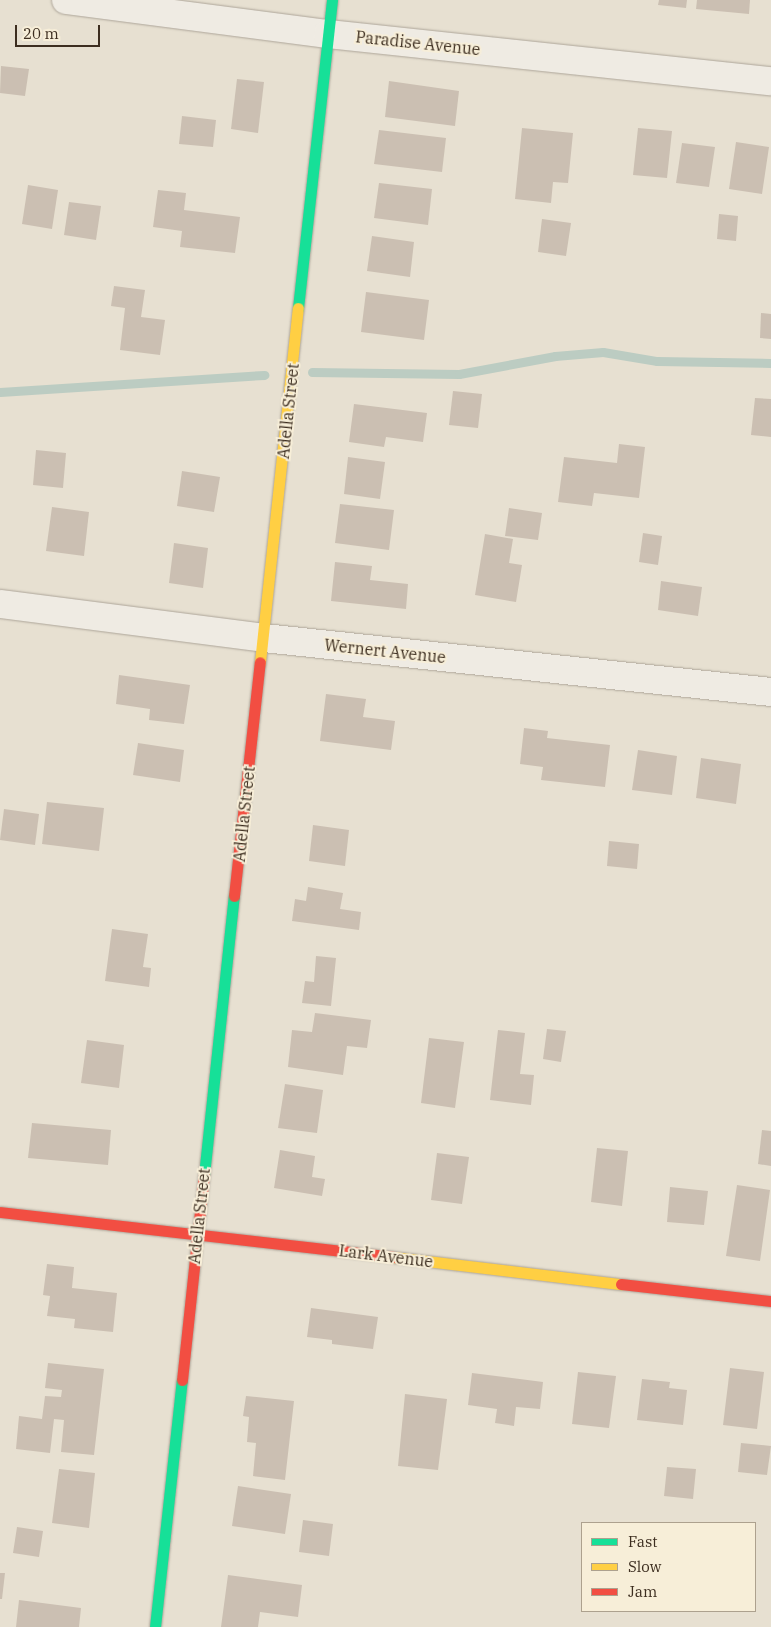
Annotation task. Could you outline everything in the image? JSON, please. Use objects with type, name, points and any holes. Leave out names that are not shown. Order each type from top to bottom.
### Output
[{"type":"street","name":"Paradise Avenue","points":[[66,0],[328,34],[771,81]]},
{"type":"street","name":"Adella Street","points":[[155,1627],[332,0]]},
{"type":"street","name":"Wernert Avenue","points":[[0,604],[264,638],[771,692]]},
{"type":"street","name":"Lark Avenue","points":[[0,1212],[771,1301]]},
{"type":"building","points":[[659,0],[687,0],[686,8],[658,5]]},
{"type":"building","points":[[697,0],[750,0],[749,14],[696,9]]},
{"type":"building","points":[[1,66],[29,69],[25,96],[0,93]]},
{"type":"building","points":[[237,79],[264,82],[258,133],[231,129]]},
{"type":"building","points":[[389,81],[459,91],[455,126],[385,117]]},
{"type":"building","points":[[182,116],[216,120],[213,147],[179,144]]},
{"type":"building","points":[[522,128],[573,133],[568,183],[553,182],[551,203],[515,199]]},
{"type":"building","points":[[638,128],[672,131],[667,178],[633,175]]},
{"type":"building","points":[[379,130],[446,138],[442,172],[374,164]]},
{"type":"building","points":[[736,142],[769,147],[762,194],[729,189]]},
{"type":"building","points":[[682,143],[715,147],[709,187],[676,183]]},
{"type":"building","points":[[379,183],[432,189],[428,225],[374,218]]},
{"type":"building","points":[[28,185],[58,190],[52,229],[22,224]]},
{"type":"building","points":[[158,190],[186,193],[184,210],[240,217],[235,253],[180,247],[182,231],[153,227]]},
{"type":"building","points":[[69,202],[101,206],[96,240],[64,235]]},
{"type":"building","points":[[719,214],[738,216],[736,241],[717,239]]},
{"type":"building","points":[[542,219],[571,223],[566,256],[538,252]]},
{"type":"building","points":[[372,236],[414,242],[410,277],[367,271]]},
{"type":"building","points":[[114,286],[145,290],[141,317],[165,320],[160,355],[120,350],[125,308],[111,306]]},
{"type":"building","points":[[366,292],[429,300],[424,340],[361,332]]},
{"type":"building","points":[[761,313],[771,314],[771,339],[760,338]]},
{"type":"building","points":[[453,391],[482,394],[478,428],[449,425]]},
{"type":"building","points":[[755,398],[771,399],[771,437],[751,435]]},
{"type":"building","points":[[354,404],[427,413],[423,442],[386,437],[384,447],[349,442]]},
{"type":"building","points":[[619,444],[645,447],[639,498],[594,493],[592,506],[558,502],[564,457],[617,463]]},
{"type":"building","points":[[36,450],[66,453],[63,488],[33,485]]},
{"type":"building","points":[[348,457],[385,462],[380,499],[344,494]]},
{"type":"building","points":[[182,471],[220,477],[214,512],[177,506]]},
{"type":"building","points":[[340,504],[394,510],[389,550],[335,543]]},
{"type":"building","points":[[52,507],[89,512],[84,556],[46,551]]},
{"type":"building","points":[[509,508],[542,513],[538,540],[505,536]]},
{"type":"building","points":[[643,533],[662,536],[658,565],[639,562]]},
{"type":"building","points":[[485,534],[513,539],[509,563],[522,565],[516,602],[475,595]]},
{"type":"building","points":[[174,543],[208,548],[203,588],[169,583]]},
{"type":"building","points":[[335,562],[372,566],[370,580],[408,584],[406,609],[331,601]]},
{"type":"building","points":[[661,581],[702,587],[698,616],[658,610]]},
{"type":"building","points":[[119,675],[190,685],[184,724],[149,720],[150,709],[116,704]]},
{"type":"building","points":[[326,694],[366,699],[363,717],[395,721],[391,750],[320,741]]},
{"type":"building","points":[[524,728],[548,731],[547,738],[610,745],[605,787],[541,780],[543,767],[520,764]]},
{"type":"building","points":[[138,743],[184,750],[180,782],[133,775]]},
{"type":"building","points":[[638,750],[677,756],[672,795],[632,790]]},
{"type":"building","points":[[701,758],[741,764],[736,804],[696,798]]},
{"type":"building","points":[[47,802],[104,808],[99,851],[42,844]]},
{"type":"building","points":[[4,809],[39,814],[35,845],[0,840]]},
{"type":"building","points":[[313,825],[349,830],[345,866],[309,861]]},
{"type":"building","points":[[609,841],[639,844],[637,869],[607,866]]},
{"type":"building","points":[[308,887],[343,893],[340,909],[361,912],[359,930],[292,921],[295,899],[306,901]]},
{"type":"building","points":[[112,929],[148,934],[143,967],[151,968],[149,987],[105,981]]},
{"type":"building","points":[[316,956],[336,958],[331,1006],[302,1003],[305,981],[314,982]]},
{"type":"building","points":[[315,1013],[371,1020],[367,1048],[347,1046],[343,1075],[288,1067],[292,1030],[312,1032]]},
{"type":"building","points":[[547,1029],[566,1031],[561,1062],[543,1059]]},
{"type":"building","points":[[498,1030],[525,1033],[520,1074],[534,1075],[531,1105],[490,1100]]},
{"type":"building","points":[[429,1038],[464,1042],[455,1108],[421,1103]]},
{"type":"building","points":[[87,1040],[124,1045],[119,1088],[81,1083]]},
{"type":"building","points":[[285,1084],[323,1090],[317,1133],[278,1128]]},
{"type":"building","points":[[32,1123],[111,1130],[108,1165],[28,1158]]},
{"type":"building","points":[[762,1130],[771,1131],[771,1166],[758,1164]]},
{"type":"building","points":[[597,1148],[628,1151],[622,1206],[591,1202]]},
{"type":"building","points":[[280,1150],[315,1156],[312,1177],[325,1179],[322,1196],[274,1188]]},
{"type":"building","points":[[437,1153],[469,1157],[462,1204],[431,1200]]},
{"type":"building","points":[[737,1185],[770,1190],[760,1261],[726,1256]]},
{"type":"building","points":[[670,1187],[708,1191],[704,1225],[667,1222]]},
{"type":"building","points":[[47,1264],[74,1267],[72,1288],[117,1293],[113,1332],[74,1328],[75,1319],[47,1316],[50,1296],[43,1295]]},
{"type":"building","points":[[311,1308],[378,1317],[373,1349],[332,1344],[332,1340],[307,1337]]},
{"type":"building","points":[[48,1363],[104,1369],[94,1455],[61,1452],[64,1420],[54,1419],[50,1453],[16,1449],[19,1416],[42,1419],[45,1396],[61,1397],[62,1390],[45,1388]]},
{"type":"building","points":[[730,1368],[764,1372],[757,1429],[723,1425]]},
{"type":"building","points":[[578,1372],[616,1376],[609,1428],[572,1424]]},
{"type":"building","points":[[472,1373],[543,1382],[540,1409],[516,1407],[514,1426],[495,1423],[497,1409],[468,1405]]},
{"type":"building","points":[[642,1379],[670,1382],[669,1388],[687,1390],[683,1425],[637,1420]]},
{"type":"building","points":[[405,1394],[447,1399],[438,1470],[398,1466]]},
{"type":"building","points":[[246,1396],[294,1401],[285,1480],[253,1476],[256,1443],[247,1442],[249,1417],[243,1416]]},
{"type":"building","points":[[741,1443],[771,1446],[767,1475],[738,1472]]},
{"type":"building","points":[[667,1467],[696,1469],[693,1499],[664,1496]]},
{"type":"building","points":[[59,1469],[95,1473],[89,1528],[52,1523]]},
{"type":"building","points":[[238,1486],[291,1494],[285,1534],[232,1526]]},
{"type":"building","points":[[303,1520],[333,1524],[329,1556],[299,1552]]},
{"type":"building","points":[[17,1527],[43,1531],[39,1557],[13,1553]]},
{"type":"building","points":[[0,1573],[5,1573],[2,1599],[0,1599]]},
{"type":"building","points":[[228,1575],[302,1585],[298,1617],[260,1612],[258,1627],[221,1627]]},
{"type":"building","points":[[19,1600],[81,1608],[79,1627],[16,1627]]},
{"type":"waterway","points":[[312,372],[459,374],[555,356],[603,352],[657,361],[771,363]]},
{"type":"waterway","points":[[0,392],[264,375]]},
{"type":"traffic: fast","points":[[298,308],[332,0]]},
{"type":"traffic: fast","points":[[204,1175],[234,896]]},
{"type":"traffic: fast","points":[[155,1627],[182,1380]]},
{"type":"traffic: slow","points":[[260,662],[298,308]]},
{"type":"traffic: slow","points":[[393,1257],[621,1284]]},
{"type":"traffic: jam","points":[[234,896],[260,662]]},
{"type":"traffic: jam","points":[[182,1380],[204,1175]]},
{"type":"traffic: jam","points":[[0,1212],[393,1257]]},
{"type":"traffic: jam","points":[[621,1284],[771,1301]]}]
